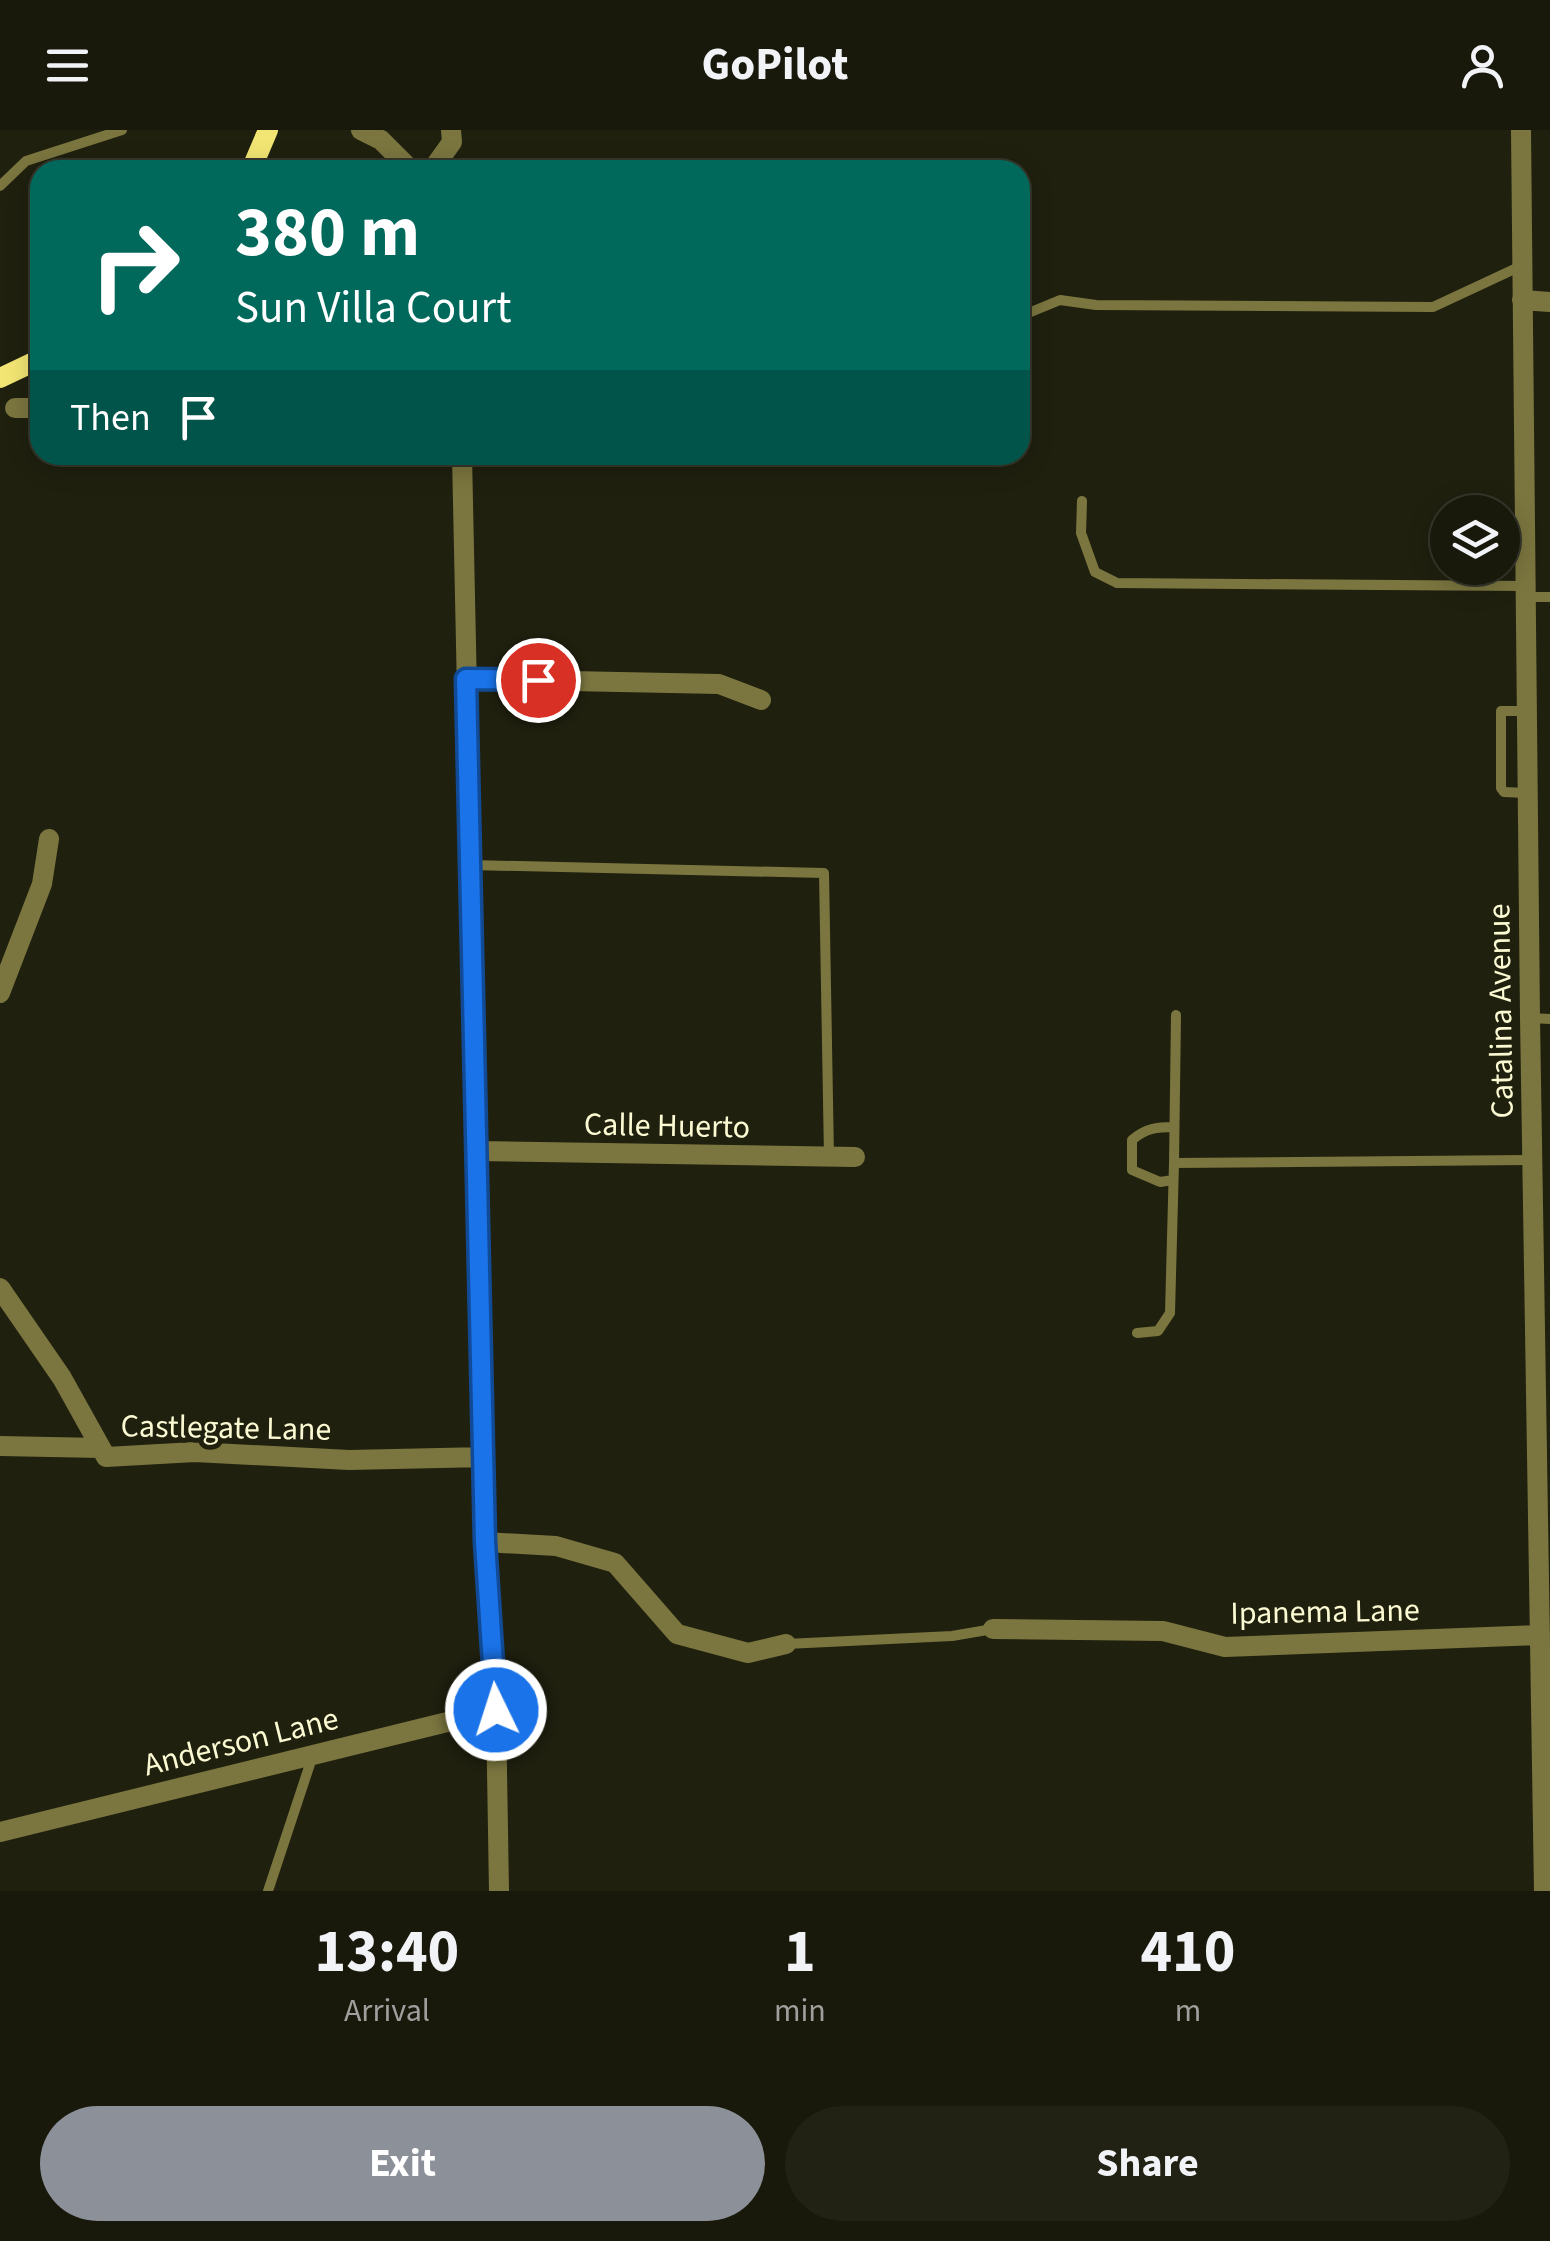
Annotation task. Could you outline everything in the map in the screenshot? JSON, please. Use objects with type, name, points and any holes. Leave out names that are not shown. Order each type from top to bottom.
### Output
[{"type":"main road","points":[[254,160],[268,130]]},
{"type":"main road","points":[[0,378],[30,364]]},
{"type":"street","points":[[361,130],[382,140],[401,160]]},
{"type":"street","points":[[439,160],[452,142],[451,130]]},
{"type":"street","name":"Catalina Avenue","points":[[1522,130],[1528,794],[1540,1019],[1532,1160],[1543,1405],[1540,1635],[1544,1891]]},
{"type":"street","points":[[1522,300],[1550,302]]},
{"type":"street","points":[[15,408],[30,408]]},
{"type":"street","points":[[462,465],[485,1542],[496,1710],[499,1891]]},
{"type":"street","points":[[466,679],[719,684],[761,700]]},
{"type":"street","points":[[0,993],[42,884],[49,839]]},
{"type":"street","name":"Calle Huerto","points":[[478,1152],[855,1158]]},
{"type":"street","name":"Castlegate Lane","points":[[0,1288],[62,1378],[106,1458],[195,1452],[349,1460],[485,1457]]},
{"type":"street","points":[[0,1446],[101,1448]]},
{"type":"street","points":[[485,1542],[556,1546],[615,1563],[677,1634],[748,1653],[786,1644]]},
{"type":"street","name":"Ipanema Lane","points":[[992,1628],[1163,1631],[1225,1648],[1540,1635]]},
{"type":"street","name":"Anderson Lane","points":[[0,1832],[496,1710]]},
{"type":"lane","points":[[0,186],[26,161],[122,130]]},
{"type":"lane","points":[[1030,312],[1060,300],[1096,305],[1432,307],[1522,265]]},
{"type":"lane","points":[[1082,501],[1082,533],[1095,572],[1118,583],[1526,591],[1550,597]]},
{"type":"lane","points":[[471,865],[824,872],[829,1158]]},
{"type":"lane","points":[[1137,1333],[1158,1330],[1170,1313],[1176,1015]]},
{"type":"lane","points":[[1174,1127],[1154,1127],[1132,1140],[1132,1170],[1160,1182],[1174,1180]]},
{"type":"lane","points":[[1174,1163],[1532,1160]]},
{"type":"lane","points":[[786,1644],[952,1636],[992,1628]]},
{"type":"lane","points":[[268,1891],[314,1754]]},
{"type":"route","points":[[496,1710],[485,1542],[466,679],[538,680]]}]
